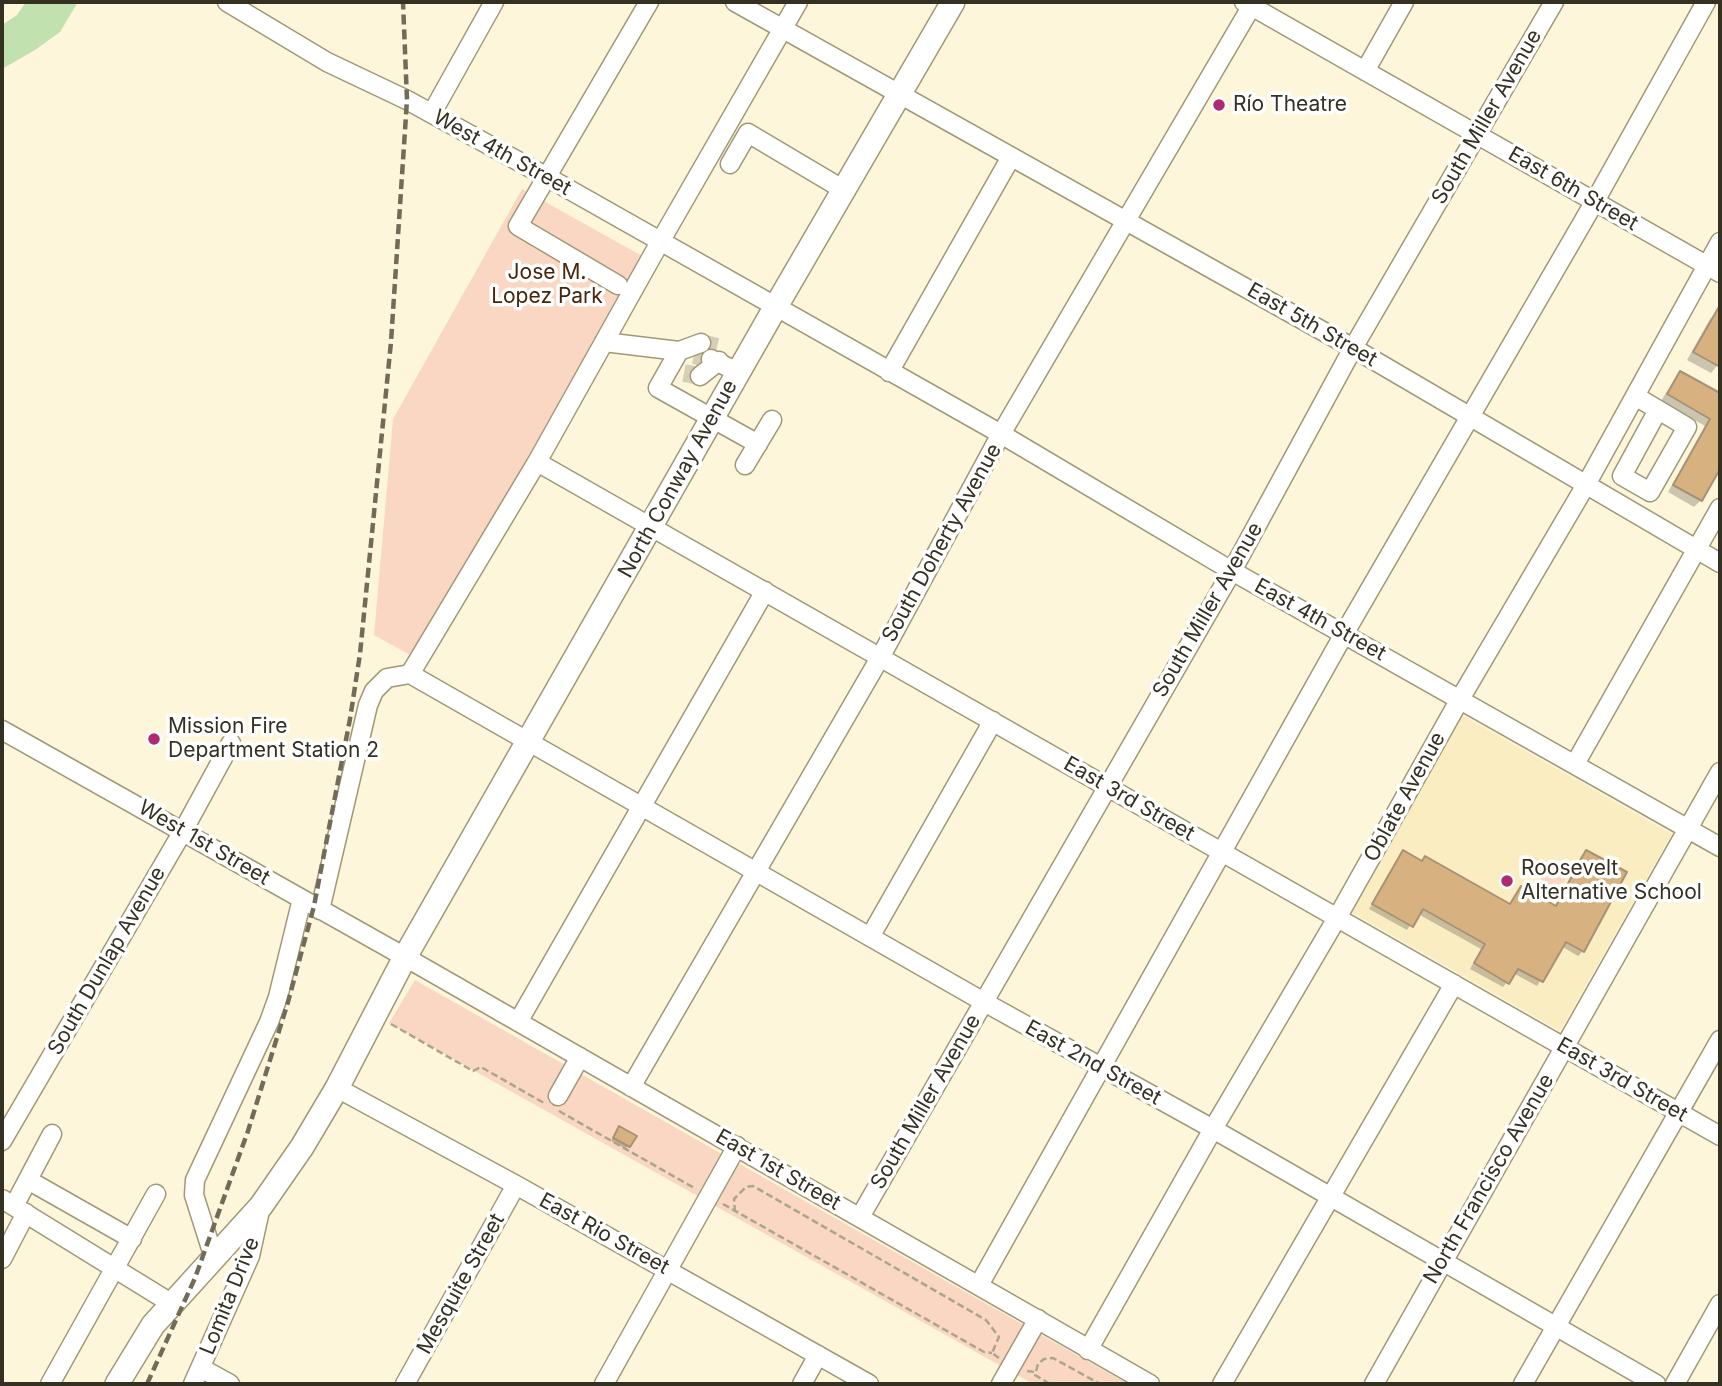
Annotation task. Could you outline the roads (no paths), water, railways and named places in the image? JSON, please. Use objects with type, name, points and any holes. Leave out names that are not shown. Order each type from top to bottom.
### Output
[{"type":"main road","name":"North Conway Avenue","points":[[117,1384],[153,1325],[174,1305],[261,1206],[302,1147],[337,1088],[405,957],[713,417],[708,355],[775,308],[953,2]]},
{"type":"street","name":"West 4th Street","points":[[227,2],[327,62],[432,113],[775,308]]},
{"type":"street","points":[[432,113],[494,2]]},
{"type":"street","points":[[618,285],[519,226],[649,2]]},
{"type":"street","name":"East 5th Street","points":[[735,2],[1353,348],[1720,563]]},
{"type":"street","points":[[320,909],[368,705],[374,691],[387,678],[410,674],[537,462],[797,2]]},
{"type":"street","points":[[1365,71],[1404,2]]},
{"type":"street","name":"South Miller Avenue","points":[[860,1217],[1232,571],[1353,348],[1554,2]]},
{"type":"street","points":[[979,1285],[1344,634],[1595,201],[1706,2]]},
{"type":"street","name":"East 6th Street","points":[[1250,3],[1714,269]]},
{"type":"street","name":"South Doherty Avenue","points":[[631,1087],[881,656],[1001,435],[1250,3]]},
{"type":"street","points":[[730,163],[748,133],[844,190]]},
{"type":"street","points":[[889,372],[1011,156]]},
{"type":"street","name":"Oblate Avenue","points":[[1088,1350],[1635,396],[1714,269],[1720,242]]},
{"type":"street","name":"East 4th Street","points":[[775,308],[1720,847]]},
{"type":"street","points":[[604,342],[708,355]]},
{"type":"street","points":[[708,355],[692,374],[708,355]]},
{"type":"street","points":[[708,355],[659,388],[758,444]]},
{"type":"street","points":[[1635,396],[1687,426],[1650,492],[1622,476],[1658,410]]},
{"type":"street","points":[[745,465],[772,420]]},
{"type":"street","name":"East 3rd Street","points":[[537,462],[1720,1136]]},
{"type":"street","points":[[1628,508],[1640,486]]},
{"type":"street","points":[[1575,764],[1720,508]]},
{"type":"street","points":[[518,1021],[765,591]]},
{"type":"street","name":"East 2nd Street","points":[[410,674],[984,1002],[1213,1129],[1656,1384]]},
{"type":"street","points":[[870,937],[993,721]]},
{"type":"street","name":"West 1st Street","points":[[2,730],[405,957]]},
{"type":"street","name":"South Dunlap Avenue","points":[[2,1141],[183,831],[231,743]]},
{"type":"street","name":"North Francisco Avenue","points":[[1374,1384],[1720,772]]},
{"type":"street","points":[[214,1258],[194,1195],[195,1180],[269,1022],[278,997],[302,899]]},
{"type":"street","name":"East 1st Street","points":[[405,957],[1150,1384]]},
{"type":"street","points":[[1222,1384],[1454,984]]},
{"type":"street","points":[[1523,1384],[1720,1040]]},
{"type":"street","points":[[558,1096],[580,1057]]},
{"type":"street","name":"East Rio Street","points":[[337,1088],[669,1270],[869,1384]]},
{"type":"street","points":[[2,1259],[14,1206],[52,1134]]},
{"type":"street","points":[[604,1384],[737,1146]]},
{"type":"street","points":[[28,1180],[132,1239]]},
{"type":"street","name":"Mesquite Street","points":[[405,1384],[516,1185]]},
{"type":"street","points":[[50,1384],[156,1194]]},
{"type":"street","points":[[14,1206],[174,1305]]},
{"type":"street","name":"Lomita Drive","points":[[197,1376],[250,1256],[261,1206]]},
{"type":"street","points":[[1675,1384],[1720,1304]]},
{"type":"street","points":[[1001,1384],[1038,1319]]},
{"type":"street","points":[[802,1384],[818,1354]]},
{"type":"street","points":[[197,1376],[230,1384]]},
{"type":"tunnel","points":[[701,343],[717,347]]},
{"type":"tunnel","points":[[694,355],[711,359]]},
{"type":"tunnel","points":[[684,373],[700,376]]},
{"type":"railway","points":[[147,1384],[195,1278],[248,1131],[288,1002],[314,906],[350,719],[360,654],[391,342],[407,100],[403,2]]},
{"type":"place","name":"Río Theatre","points":[[1219,105]]},
{"type":"place","name":"Mission Fire Department Station 2","points":[[154,739]]},
{"type":"place","name":"Roosevelt Alternative School","points":[[1507,881]]},
{"type":"park label","name":"Jose M. Lopez Park","points":[[547,285]]}]
